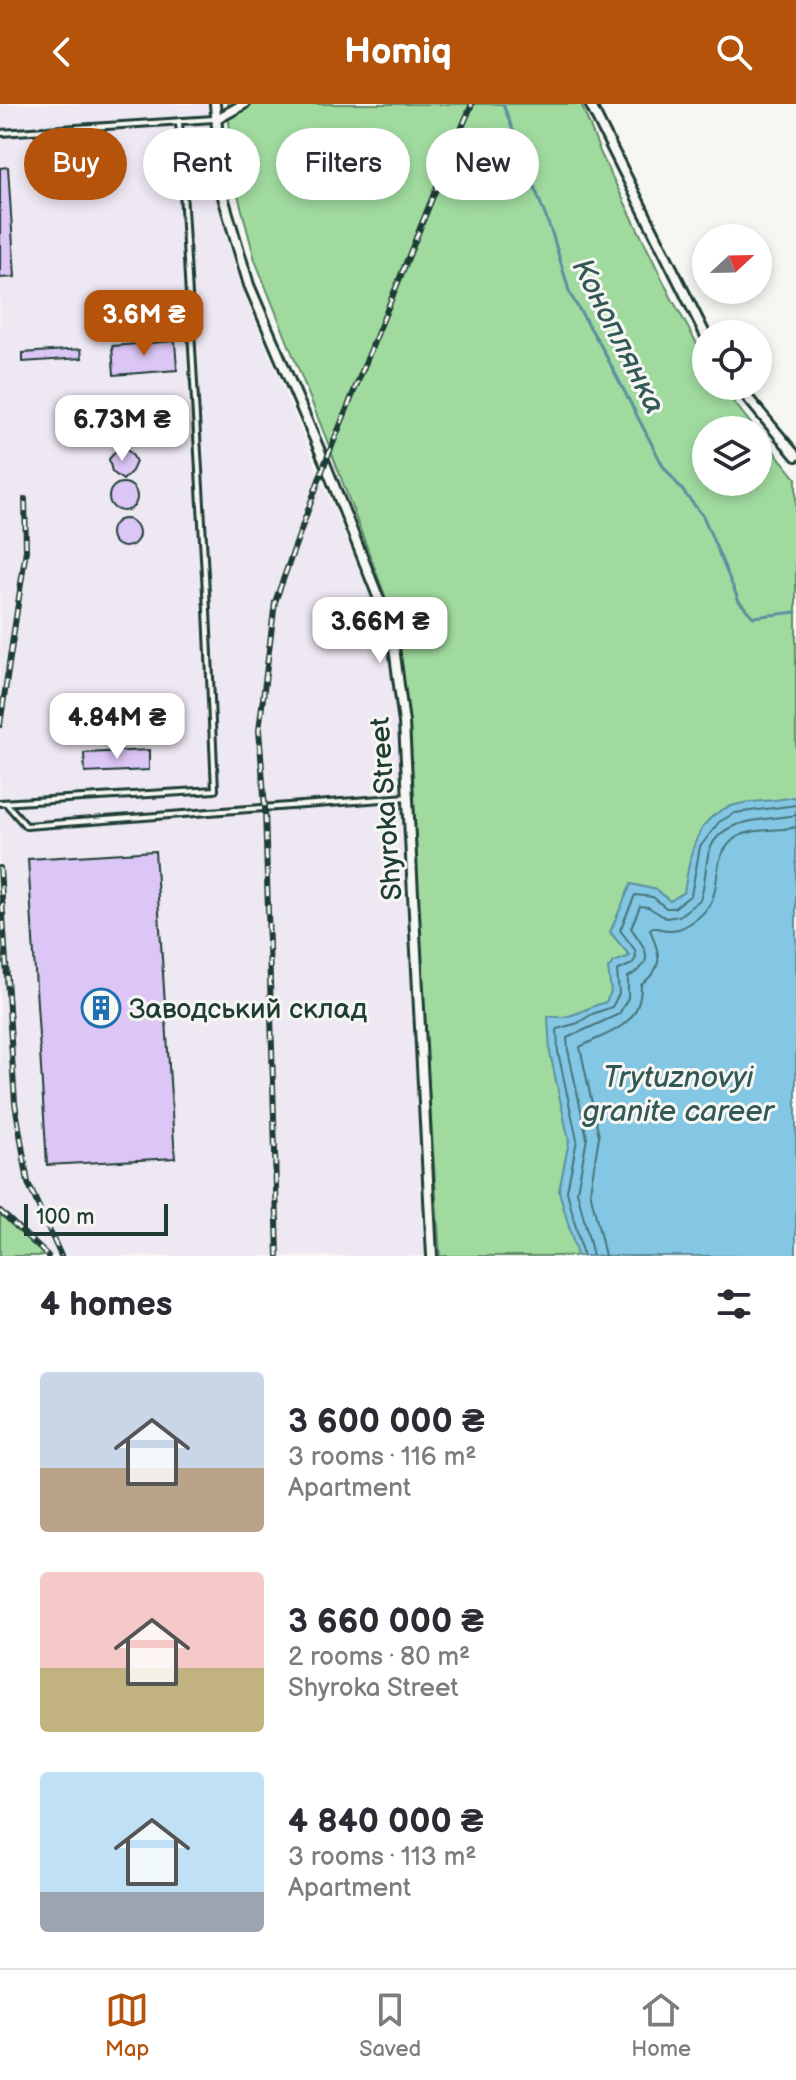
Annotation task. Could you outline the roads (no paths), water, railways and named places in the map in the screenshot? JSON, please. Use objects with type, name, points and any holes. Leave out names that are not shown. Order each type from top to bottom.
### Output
[{"type":"street","name":"Shyroka Street","points":[[215,104],[223,197],[249,285],[325,463],[392,632],[404,723],[432,1256]]},
{"type":"street","points":[[217,119],[244,104]]},
{"type":"street","points":[[590,104],[698,320]]},
{"type":"street","points":[[750,400],[796,456]]},
{"type":"lane","points":[[0,133],[217,119]]},
{"type":"lane","points":[[3,803],[215,790],[207,594],[179,121]]},
{"type":"lane","points":[[3,803],[26,826],[408,797]]},
{"type":"water","name":"Trytuznovyi granite career","points":[[796,798],[796,1256],[577,1256],[559,1191],[569,1141],[550,1053],[548,1016],[571,1015],[606,1002],[611,992],[608,968],[630,956],[610,932],[631,884],[657,890],[670,901],[684,892],[696,840],[711,818],[735,805]]},
{"type":"waterway","name":"Коноплянка","points":[[503,104],[553,236],[570,294],[601,346],[663,466],[703,516],[739,601],[753,617],[796,612]]},
{"type":"railway","points":[[278,1256],[265,808],[259,730],[275,602],[325,463],[472,104]]},
{"type":"railway","points":[[0,725],[26,550],[25,499]]},
{"type":"railway","points":[[0,868],[15,1103],[28,1183],[61,1256]]},
{"type":"railway","points":[[0,1211],[48,1256]]},
{"type":"place","name":"Заводський склад","points":[[101,1008]]}]
